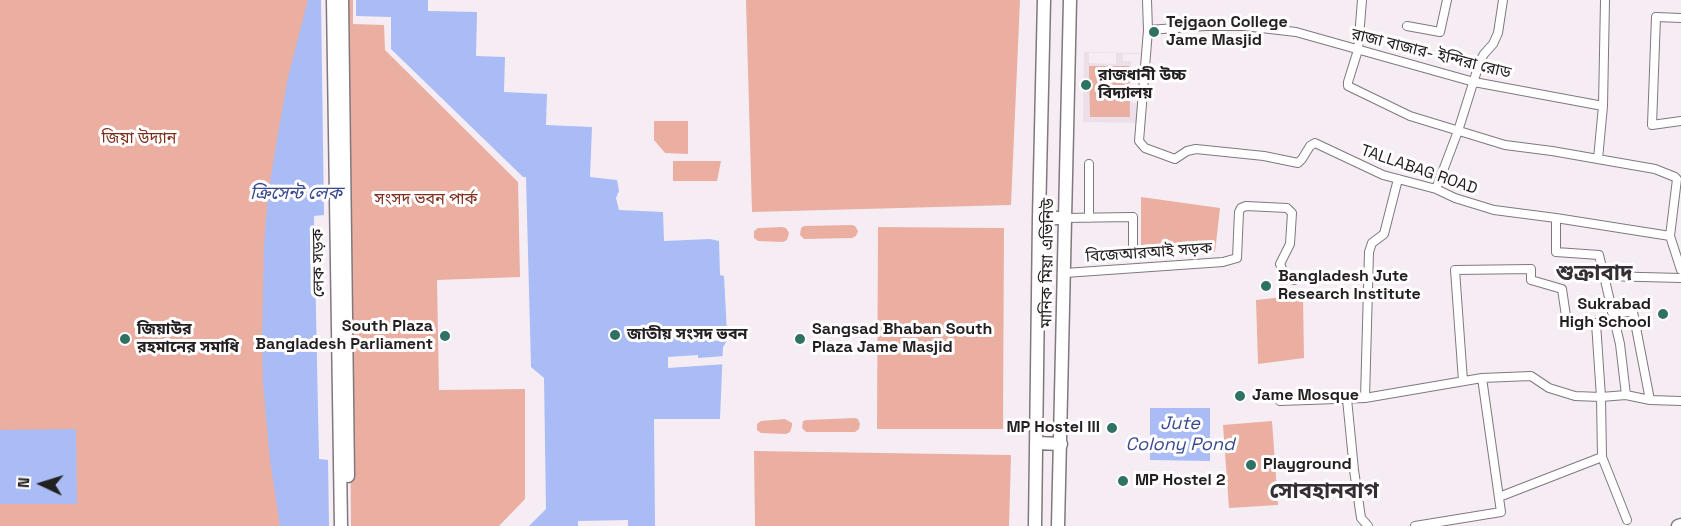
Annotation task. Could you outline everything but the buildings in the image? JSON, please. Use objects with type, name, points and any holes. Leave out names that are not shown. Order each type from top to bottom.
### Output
[{"type":"main road","name":"লেক সড়ক","points":[[333,0],[341,526]]},
{"type":"main road","points":[[342,0],[348,526]]},
{"type":"main road","name":"মানিক মিয়া এভিনিউ","points":[[1035,526],[1044,0]]},
{"type":"main road","name":"মানিক মিয়া এভিনিউ","points":[[1058,526],[1070,0]]},
{"type":"main road","points":[[1039,218],[1065,218]]},
{"type":"main road","points":[[1037,443],[1061,444]]},
{"type":"street","points":[[1147,0],[1148,30]]},
{"type":"street","points":[[1362,0],[1358,50],[1348,86],[1410,116],[1504,145],[1655,169],[1675,177],[1677,212],[1670,236],[1681,270]]},
{"type":"street","points":[[1407,26],[1440,32],[1447,0]]},
{"type":"street","points":[[1436,189],[1480,61],[1498,33],[1503,0]]},
{"type":"street","points":[[1598,159],[1603,106],[1605,0]]},
{"type":"street","points":[[1681,18],[1656,17],[1652,125],[1681,121]]},
{"type":"street","name":"রাজা বাজার- ইন্দিরা রোড","points":[[1148,30],[1205,26],[1254,27],[1296,32],[1474,82],[1603,106]]},
{"type":"street","name":"TALLABAG ROAD","points":[[1148,30],[1139,141],[1142,145],[1175,159],[1187,151],[1196,149],[1264,156],[1298,163],[1310,146],[1315,143],[1366,168],[1436,189],[1455,198],[1494,210],[1670,236]]},
{"type":"street","points":[[1089,164],[1089,218]]},
{"type":"street","points":[[1365,398],[1369,252],[1372,243],[1384,234],[1398,178]]},
{"type":"street","name":"বিজেআরআই সড়ক","points":[[1065,273],[1223,262],[1237,258],[1239,212],[1240,208],[1246,206],[1287,208],[1292,213],[1290,244],[1280,264],[1283,271],[1294,280]]},
{"type":"street","points":[[1065,218],[1132,217],[1133,256]]},
{"type":"street","points":[[1556,218],[1556,252],[1599,255],[1620,344],[1626,395]]},
{"type":"street","points":[[1463,381],[1455,270],[1532,269],[1531,280],[1562,289],[1567,323],[1596,323],[1602,457],[1627,520]]},
{"type":"street","points":[[1604,276],[1681,278]]},
{"type":"street","points":[[1612,312],[1633,312],[1650,400]]},
{"type":"street","points":[[1280,401],[1365,398],[1482,378],[1531,376],[1549,388],[1575,396],[1626,395],[1650,400],[1681,401]]},
{"type":"street","points":[[1414,526],[1501,512],[1482,378]]},
{"type":"street","points":[[1347,399],[1361,518],[1368,526]]},
{"type":"street","points":[[1498,497],[1602,457]]},
{"type":"shaded area","points":[[1084,52],[1144,53],[1143,123],[1083,122]],"holes":[[[1089,53],[1116,53],[1116,64],[1089,63]],[[1123,54],[1141,54],[1141,103],[1131,103],[1131,61],[1123,61]]]},
{"type":"green space","name":"জিয়া উদ্যান","points":[[0,0],[308,0],[281,526],[0,526]]},
{"type":"green space","name":"সংসদ ভবন পার্ক","points":[[346,0],[353,0],[353,24],[384,25],[385,50],[518,182],[520,277],[437,280],[439,390],[525,389],[525,499],[499,526],[351,526]]},
{"type":"green space","points":[[746,0],[1020,0],[1011,205],[752,212]]},
{"type":"green space","points":[[1089,66],[1129,66],[1130,117],[1090,117]]},
{"type":"green space","points":[[654,121],[688,121],[688,154],[665,153],[654,140]]},
{"type":"green space","points":[[673,161],[721,161],[717,181],[673,181]]},
{"type":"green space","points":[[1141,197],[1220,208],[1215,252],[1141,248]]},
{"type":"green space","points":[[852,225],[858,231],[852,238],[804,239],[800,235],[801,228],[804,226]]},
{"type":"green space","points":[[878,227],[1004,228],[1003,429],[877,429]]},
{"type":"green space","points":[[758,228],[786,228],[789,233],[787,240],[783,242],[758,241],[754,238],[754,231]]},
{"type":"green space","points":[[1303,295],[1304,358],[1258,364],[1256,300]]},
{"type":"green space","points":[[855,418],[860,424],[859,429],[855,432],[806,432],[802,428],[803,421],[807,420]]},
{"type":"green space","points":[[785,419],[792,423],[790,432],[786,434],[761,433],[757,430],[757,424],[761,421]]},
{"type":"green space","name":"Playground","points":[[1272,421],[1278,505],[1229,508],[1223,425]]},
{"type":"green space","points":[[754,451],[1011,455],[1009,526],[755,526]]},
{"type":"water","name":"ক্রিসেন্ট লেক","points":[[308,0],[321,0],[324,215],[314,216],[319,459],[328,460],[329,526],[280,526],[270,460],[263,384],[264,244],[268,195],[288,77]]},
{"type":"water","points":[[356,0],[428,0],[428,11],[477,12],[476,56],[505,57],[504,92],[547,94],[546,125],[592,127],[590,177],[617,180],[619,191],[616,198],[619,210],[663,212],[664,241],[710,239],[719,241],[720,275],[724,276],[727,334],[727,341],[723,347],[720,419],[654,419],[655,526],[628,526],[628,520],[578,521],[578,526],[529,526],[546,509],[544,378],[531,367],[526,177],[523,177],[391,49],[391,17],[356,16]]},
{"type":"water","name":"Jute Colony Pond","points":[[1150,408],[1210,408],[1210,461],[1150,460]]},
{"type":"water","points":[[76,429],[77,504],[0,504],[0,430]]},
{"type":"pier","points":[[698,332],[727,334],[727,341],[698,340]]},
{"type":"pier","points":[[698,355],[698,358],[725,356],[726,364],[668,368],[668,357]]},
{"type":"place","name":"Tejgaon College Jame Masjid","points":[[1154,32]]},
{"type":"place","name":"রাজধানী উচ্চ বিদ্যালয়","points":[[1086,85]]},
{"type":"place","name":"Bangladesh Jute Research Institute","points":[[1266,286]]},
{"type":"place","name":"Sukrabad High School","points":[[1663,314]]},
{"type":"place","name":"জাতীয় সংসদ ভবন","points":[[615,335]]},
{"type":"place","name":"South Plaza Bangladesh Parliament","points":[[445,336]]},
{"type":"place","name":"জিয়াউর রহমানের সমাধি","points":[[125,339]]},
{"type":"place","name":"Sangsad Bhaban South Plaza Jame Masjid","points":[[800,339]]},
{"type":"place","name":"Jame Mosque","points":[[1240,396]]},
{"type":"place","name":"MP Hostel III","points":[[1112,428]]},
{"type":"place","name":"Playground","points":[[1251,465]]},
{"type":"place","name":"MP Hostel 2","points":[[1123,481]]},
{"type":"district","name":"শুক্রাবাদ","points":[[1594,274]]},
{"type":"district","name":"সোবহানবাগ","points":[[1324,492]]}]
